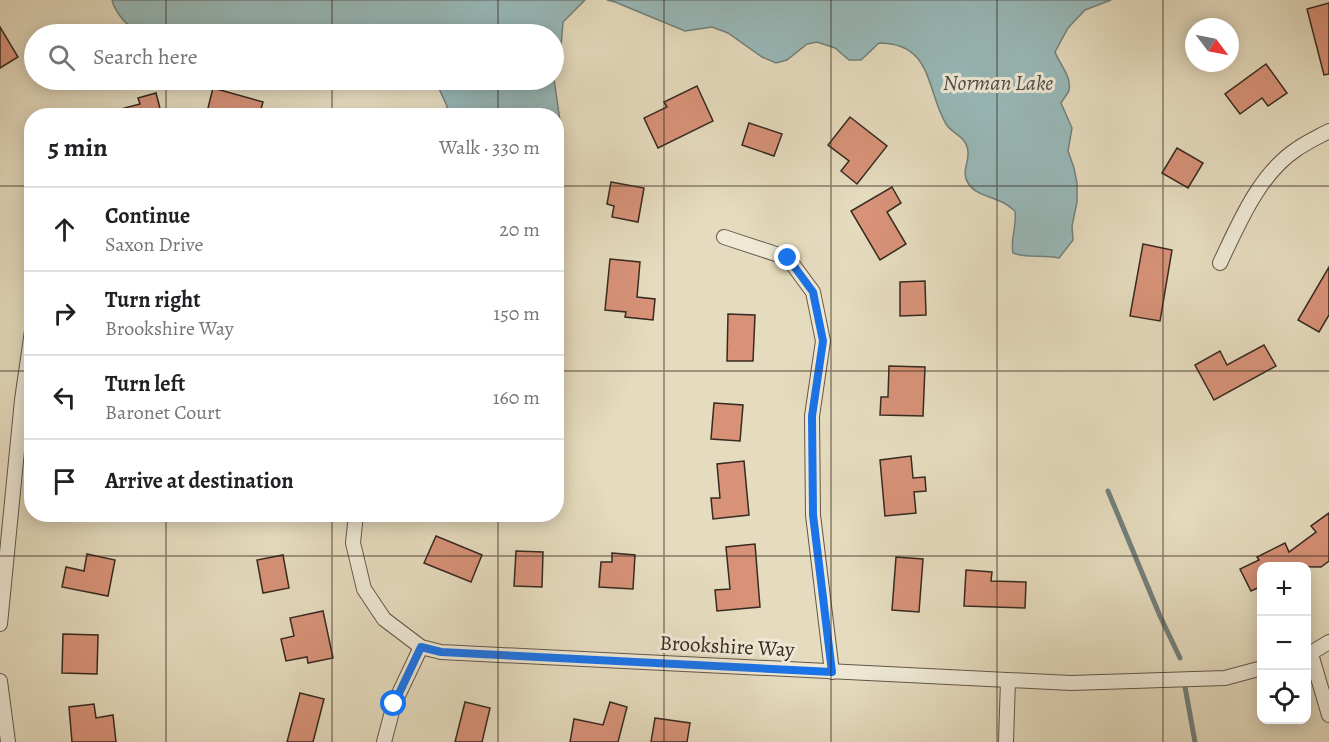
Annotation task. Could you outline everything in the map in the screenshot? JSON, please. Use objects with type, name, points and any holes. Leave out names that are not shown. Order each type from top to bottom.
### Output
[{"type":"street","points":[[1220,263],[1233,235],[1266,178],[1295,150],[1329,131]]},
{"type":"street","points":[[724,237],[788,258],[813,292],[823,341],[812,416],[813,515],[832,672]]},
{"type":"street","points":[[0,624],[24,381]]},
{"type":"street","name":"Brookshire Way","points":[[355,522],[353,543],[364,589],[384,619],[421,647],[441,652],[1071,682],[1225,678],[1257,669]]},
{"type":"street","points":[[1311,654],[1329,642]]},
{"type":"street","points":[[384,742],[394,704],[421,647]]},
{"type":"street","points":[[1311,661],[1329,715]]},
{"type":"street","points":[[1006,742],[1008,680]]},
{"type":"street","points":[[0,681],[8,742]]},
{"type":"water","points":[[112,0],[585,0],[563,24],[128,24],[116,10]]},
{"type":"water","name":"Norman Lake","points":[[607,0],[1111,0],[1085,10],[1068,28],[1055,52],[1067,75],[1069,85],[1068,92],[1061,103],[1072,128],[1068,151],[1077,183],[1077,202],[1072,226],[1073,240],[1059,258],[1013,253],[1015,211],[1004,203],[975,190],[968,183],[965,175],[968,156],[965,142],[946,124],[925,71],[919,60],[909,51],[897,45],[879,43],[861,60],[849,60],[835,48],[817,42],[807,44],[787,60],[776,63],[762,57],[728,33],[712,27],[685,31]]},
{"type":"water","points":[[440,90],[556,90],[558,108],[447,108]]},
{"type":"building","points":[[1329,3],[1329,74],[1324,75],[1307,9]]},
{"type":"building","points":[[0,27],[18,57],[0,68]]},
{"type":"building","points":[[1266,64],[1287,93],[1268,106],[1262,98],[1240,114],[1225,94]]},
{"type":"building","points":[[697,86],[713,121],[658,148],[644,118],[667,107],[664,102]]},
{"type":"building","points":[[212,90],[263,102],[261,108],[208,108]]},
{"type":"building","points":[[156,93],[160,108],[125,108],[140,104],[138,98]]},
{"type":"building","points":[[850,117],[887,146],[857,184],[841,171],[849,161],[828,145]]},
{"type":"building","points":[[749,123],[782,134],[774,156],[742,145]]},
{"type":"building","points":[[1177,148],[1203,163],[1188,188],[1162,173]]},
{"type":"building","points":[[611,182],[644,188],[638,222],[612,217],[614,206],[607,204]]},
{"type":"building","points":[[892,187],[901,203],[887,212],[906,244],[880,260],[851,211]]},
{"type":"building","points":[[1143,244],[1172,250],[1160,321],[1130,316]]},
{"type":"building","points":[[610,259],[640,262],[637,297],[655,299],[653,320],[625,317],[626,312],[605,310]]},
{"type":"building","points":[[1329,267],[1329,315],[1319,332],[1298,320]]},
{"type":"building","points":[[925,281],[926,315],[900,316],[900,282]]},
{"type":"building","points":[[728,314],[755,315],[753,361],[727,361]]},
{"type":"building","points":[[1264,345],[1276,366],[1214,400],[1195,365],[1220,351],[1227,365]]},
{"type":"building","points":[[889,366],[925,367],[923,416],[880,415],[881,397],[888,397]]},
{"type":"building","points":[[714,403],[743,405],[740,441],[711,439]]},
{"type":"building","points":[[911,456],[913,478],[925,477],[926,491],[914,492],[916,513],[885,516],[880,460]]},
{"type":"building","points":[[744,461],[749,515],[713,519],[711,498],[720,498],[717,464]]},
{"type":"building","points":[[1329,513],[1329,561],[1321,567],[1311,567],[1311,562],[1257,562],[1257,588],[1251,591],[1240,569],[1259,560],[1257,557],[1285,543],[1289,552],[1316,532],[1311,526]]},
{"type":"building","points":[[436,536],[482,555],[471,582],[424,563]]},
{"type":"building","points":[[755,544],[760,607],[717,611],[715,590],[730,589],[726,547]]},
{"type":"building","points":[[516,551],[543,552],[542,587],[514,586]]},
{"type":"building","points":[[612,553],[635,555],[633,589],[599,587],[601,562],[612,562]]},
{"type":"building","points":[[87,554],[115,560],[108,596],[62,587],[66,567],[84,571]]},
{"type":"building","points":[[283,555],[289,588],[263,593],[257,560]]},
{"type":"building","points":[[896,557],[923,559],[919,612],[892,610]]},
{"type":"building","points":[[966,570],[992,572],[991,581],[1026,582],[1025,608],[964,606]]},
{"type":"building","points":[[323,611],[333,658],[308,663],[307,657],[286,661],[281,639],[294,636],[290,618]]},
{"type":"building","points":[[63,634],[98,635],[97,674],[62,673]]},
{"type":"building","points":[[300,693],[324,699],[313,742],[287,742]]},
{"type":"building","points":[[465,702],[490,708],[482,742],[455,742]]},
{"type":"building","points":[[610,702],[627,707],[618,742],[570,742],[574,719],[603,725]]},
{"type":"building","points":[[94,704],[96,718],[113,715],[116,742],[72,742],[69,707]]},
{"type":"building","points":[[655,718],[690,723],[687,742],[651,742]]},
{"type":"waterway","points":[[1108,491],[1180,658]]},
{"type":"waterway","points":[[1185,687],[1195,742]]},
{"type":"route","points":[[394,704],[421,647],[441,652],[832,672],[813,515],[812,416],[823,341],[813,292],[788,258]]}]
